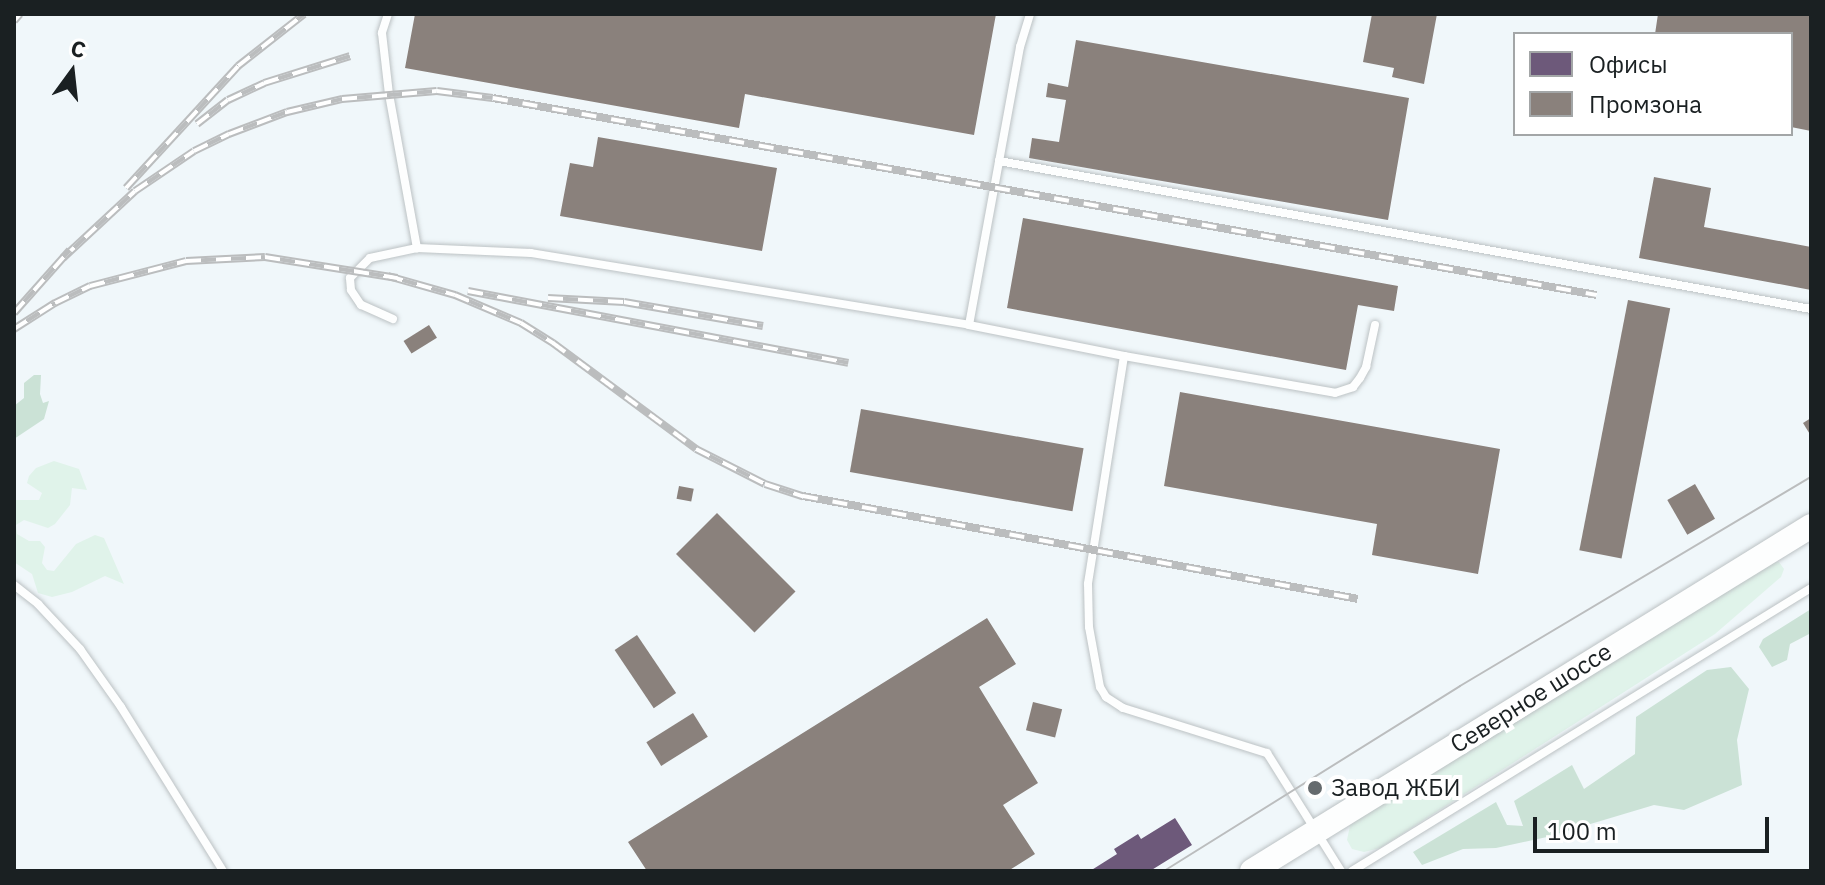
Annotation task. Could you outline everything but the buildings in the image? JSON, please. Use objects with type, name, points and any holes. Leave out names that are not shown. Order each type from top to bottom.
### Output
[{"type":"main road","name":"Северное шоссе","points":[[1252,871],[1811,526]]},
{"type":"lane","points":[[388,14],[382,33],[389,94],[417,248]]},
{"type":"lane","points":[[969,325],[1020,47],[1030,14]]},
{"type":"lane","points":[[999,161],[1811,309]]},
{"type":"lane","points":[[393,319],[361,305],[351,290],[350,278],[370,258],[417,248],[531,253],[969,325],[1335,393],[1353,387],[1360,378],[1366,367],[1375,325]]},
{"type":"lane","points":[[1124,356],[1088,584],[1089,627],[1100,687],[1106,697],[1123,708],[1267,753],[1291,787],[1314,833],[1341,871]]},
{"type":"lane","points":[[14,585],[38,604],[80,649],[121,707],[223,871]]},
{"type":"lane","points":[[1352,871],[1811,588]]},
{"type":"green space","points":[[34,375],[41,375],[43,403],[49,401],[44,419],[14,439],[14,406],[24,398],[24,383]]},
{"type":"green space","points":[[54,461],[79,469],[87,490],[72,488],[70,505],[55,524],[48,528],[24,520],[16,525],[17,534],[29,541],[40,541],[45,547],[42,563],[47,570],[54,571],[76,544],[95,535],[104,538],[124,584],[105,576],[72,592],[52,597],[38,593],[32,574],[14,562],[14,500],[39,500],[42,493],[27,483],[29,476],[36,468]]},
{"type":"green space","points":[[1769,562],[1779,562],[1784,569],[1781,577],[1715,634],[1380,848],[1364,852],[1352,849],[1347,840],[1351,821]]},
{"type":"green space","points":[[1811,609],[1811,633],[1790,644],[1787,660],[1772,667],[1759,647],[1763,639]]},
{"type":"green space","points":[[1731,667],[1749,689],[1737,740],[1742,785],[1684,810],[1654,805],[1547,837],[1496,848],[1463,849],[1422,865],[1413,852],[1496,802],[1507,825],[1523,826],[1514,801],[1572,765],[1584,789],[1635,754],[1636,717],[1707,670]]},
{"type":"tram line","points":[[1164,871],[1460,686],[1811,477]]},
{"type":"railway","points":[[14,21],[20,14]]},
{"type":"railway","points":[[126,188],[238,66],[304,14]]},
{"type":"railway","points":[[197,124],[228,100],[264,83],[350,56]]},
{"type":"railway","points":[[63,258],[135,191],[194,151],[229,134],[287,112],[342,99],[437,91],[493,98],[1597,295]]},
{"type":"railway","points":[[14,313],[70,250]]},
{"type":"railway","points":[[14,329],[55,303],[90,286],[186,261],[265,257],[397,278]]},
{"type":"railway","points":[[388,276],[455,295],[521,323],[553,343],[696,449],[765,484],[803,496],[1358,599]]},
{"type":"railway","points":[[468,291],[848,363]]},
{"type":"railway","points":[[548,298],[624,302],[763,326]]},
{"type":"place","name":"Завод ЖБИ","points":[[1315,788]]}]
